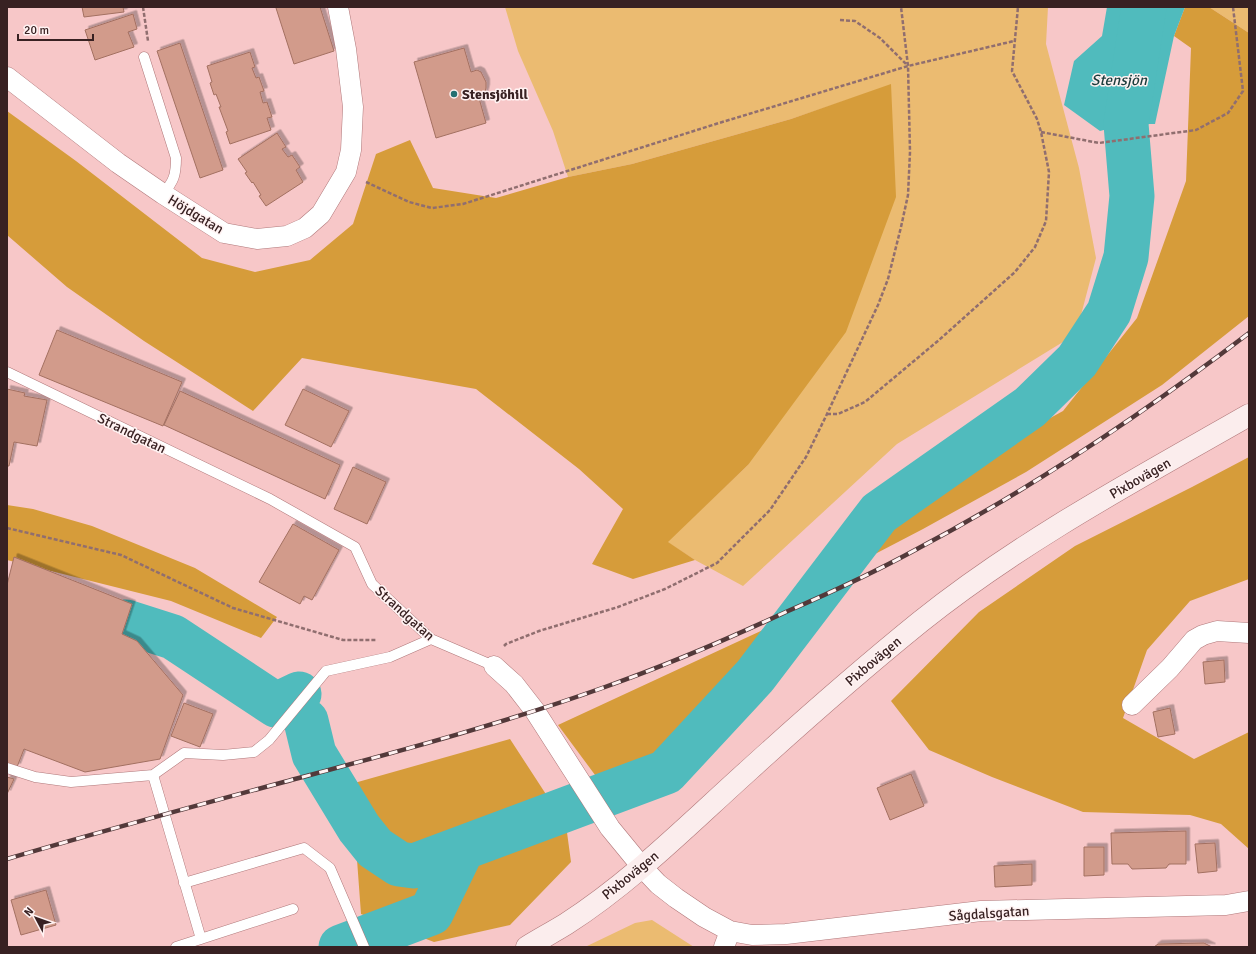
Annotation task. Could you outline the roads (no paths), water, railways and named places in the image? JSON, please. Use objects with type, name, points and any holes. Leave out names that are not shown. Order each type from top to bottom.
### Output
[{"type":"street","name":"Höjdgatan","points":[[7,77],[118,162],[163,194],[224,233],[257,239],[287,236],[305,228],[321,214],[346,172],[351,150],[353,107],[346,49],[338,7]]},
{"type":"street","name":"Pixbovägen","points":[[527,947],[567,924],[642,867],[828,699],[933,612],[1033,541],[1124,486],[1249,415]]},
{"type":"street","points":[[1132,705],[1170,668],[1194,640],[1203,635],[1217,631],[1249,633]]},
{"type":"street","name":"Strandgatan","points":[[494,666],[514,684],[535,710],[610,828],[642,867]]},
{"type":"street","name":"Sågdalsgatan","points":[[642,867],[658,884],[704,917],[727,939],[752,935],[786,934],[982,911],[1226,905],[1249,901]]},
{"type":"lane","points":[[144,58],[176,158],[176,172],[172,183],[163,194]]},
{"type":"lane","name":"Strandgatan","points":[[7,372],[270,499],[356,547],[372,584],[431,640],[494,666]]},
{"type":"lane","points":[[7,768],[35,777],[71,782],[153,775],[184,753],[223,756],[254,752],[269,740],[326,671],[390,657],[431,640]]},
{"type":"lane","points":[[153,775],[201,939]]},
{"type":"lane","points":[[184,883],[304,848],[330,868],[364,947]]},
{"type":"lane","points":[[176,947],[293,909]]},
{"type":"water","name":"Stensjön","points":[[1107,7],[1185,7],[1174,36],[1155,124],[1126,124],[1100,131],[1064,105],[1074,61],[1102,36]]},
{"type":"waterway","points":[[306,721],[314,754],[359,828],[375,848],[399,864],[414,866],[666,772],[755,676],[879,513],[1030,407],[1077,361],[1109,312],[1126,257],[1132,196],[1126,124],[1144,7]]},
{"type":"waterway","points":[[126,622],[173,637],[276,705],[299,694]]},
{"type":"waterway","points":[[341,947],[431,913],[462,849]]},
{"type":"railway","points":[[7,859],[405,749],[525,714],[651,670],[743,632],[853,582],[961,525],[1046,475],[1129,420],[1249,333]]},
{"type":"place","name":"Stensjöhill","points":[[454,94]]}]
